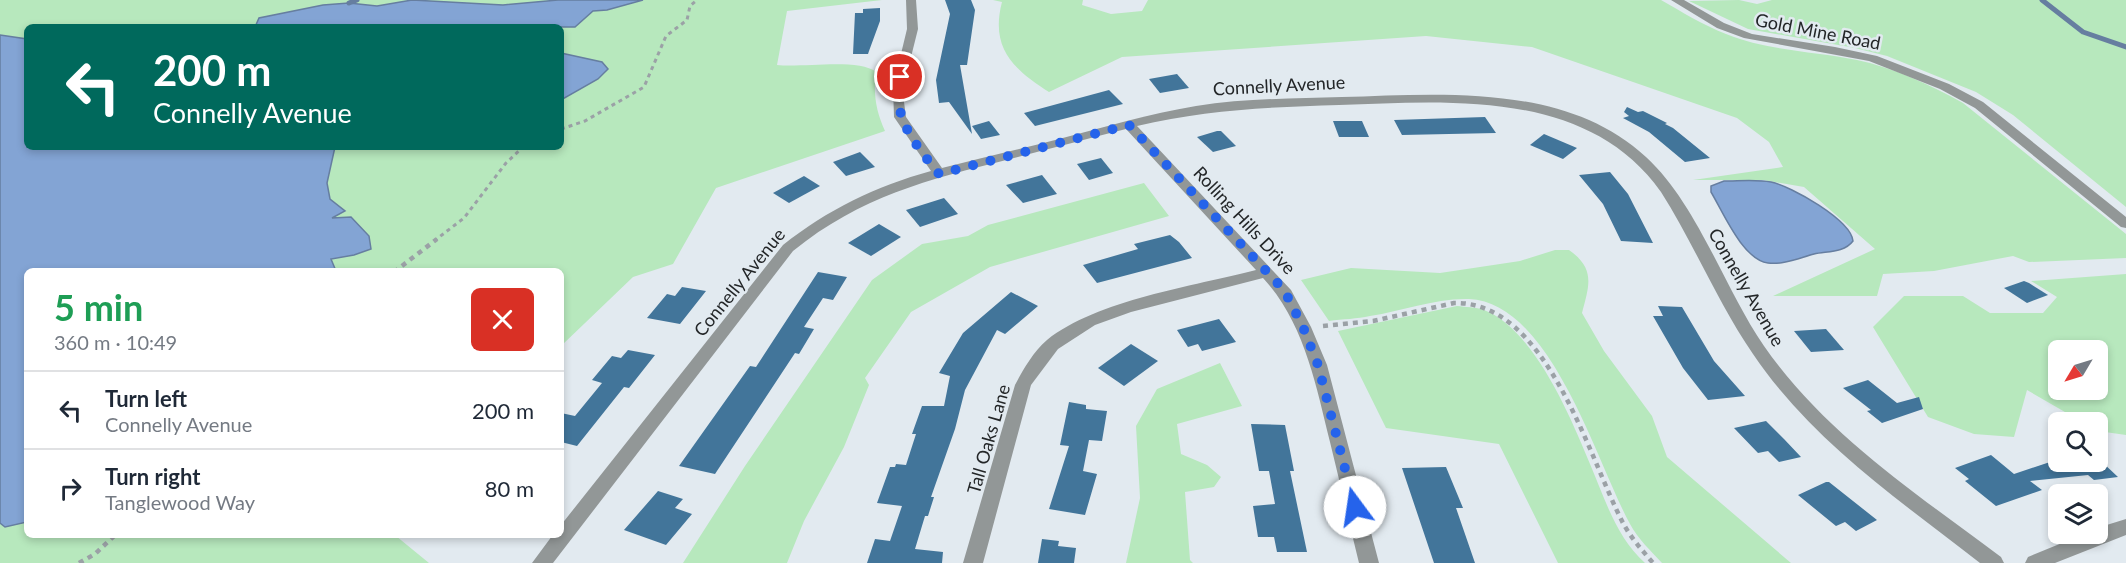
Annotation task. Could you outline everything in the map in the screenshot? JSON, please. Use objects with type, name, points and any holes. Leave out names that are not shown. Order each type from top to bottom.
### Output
[{"type":"street","points":[[911,0],[914,22],[897,90],[897,108],[900,117],[939,174]]},
{"type":"street","name":"Gold Mine Road","points":[[1676,0],[1716,23],[1745,35],[1863,56],[1910,70],[1949,88],[1979,105],[2126,224]]},
{"type":"street","name":"Connelly Avenue","points":[[564,535],[788,248],[806,232],[848,204],[883,190],[939,174],[1190,111],[1244,104],[1458,97],[1507,102],[1547,111],[1604,134],[1647,164],[1661,181],[1760,351],[1785,384],[1838,438],[1994,563]]},
{"type":"street","name":"Rolling Hills Drive","points":[[1129,125],[1284,290],[1303,327],[1318,365],[1369,563]]},
{"type":"street","name":"Tall Oaks Lane","points":[[973,563],[1023,385],[1032,369],[1052,345],[1076,327],[1098,318],[1267,272]]},
{"type":"street","points":[[2035,563],[2115,529],[2126,527]]},
{"type":"street","name":"Connelly Avenue","points":[[542,563],[562,538]]},
{"type":"path","points":[[564,128],[585,121],[644,87],[666,36],[687,20],[690,6],[697,0]]},
{"type":"path","points":[[398,268],[404,261],[464,219],[512,155],[519,150]]},
{"type":"path","points":[[1323,326],[1371,322],[1445,304],[1468,303],[1484,306],[1500,314],[1534,345],[1557,379],[1624,526],[1653,563]]},
{"type":"path","points":[[79,563],[95,554],[112,538]]},
{"type":"green space","points":[[0,0],[882,0],[787,11],[777,65],[844,64],[857,65],[876,72],[876,102],[885,131],[716,188],[673,264],[633,277],[564,343],[564,268],[24,268],[24,538],[398,538],[429,563],[0,563]]},
{"type":"green space","points":[[993,0],[1083,0],[1082,5],[1111,14],[1142,11],[1148,0],[1661,0],[1709,27],[1742,40],[1871,63],[1911,77],[1963,103],[2126,234],[2126,258],[2029,262],[2013,256],[1934,271],[1883,274],[1877,296],[1773,296],[1875,249],[1804,187],[1763,180],[1693,180],[1783,167],[1769,142],[1737,118],[1532,47],[1426,36],[1122,57],[1049,92],[1025,75],[1008,56],[999,32],[1002,2]]},
{"type":"green space","points":[[1739,0],[1757,4],[1772,0],[2126,0],[2126,207],[2013,115],[1976,92],[1887,56],[1748,29],[1689,1]]},
{"type":"green space","points":[[1144,183],[1169,216],[990,267],[911,312],[865,378],[869,385],[844,447],[804,521],[787,563],[683,563],[745,466],[872,280],[922,244],[968,236],[988,225]]},
{"type":"green space","points":[[1555,250],[1569,250],[1578,257],[1587,271],[1588,286],[1582,313],[1604,351],[1652,416],[1667,457],[1791,563],[1662,563],[1630,524],[1568,390],[1547,356],[1524,327],[1498,307],[1469,299],[1456,299],[1365,317],[1329,321],[1301,280],[1351,268],[1440,273],[1520,261]]},
{"type":"green space","points":[[2126,274],[2126,435],[2108,432],[2108,412],[2065,412],[2027,390],[2014,437],[1974,434],[1928,417],[1873,327],[1904,296],[1963,296],[1990,313],[2043,313],[2057,297],[2031,281]]},
{"type":"green space","points":[[1457,306],[1481,309],[1502,320],[1535,355],[1561,400],[1619,529],[1635,553],[1645,563],[1558,563],[1499,444],[1386,428],[1338,331]]},
{"type":"green space","points":[[1220,363],[1242,406],[1177,424],[1181,454],[1207,465],[1221,477],[1214,487],[1185,492],[1190,560],[1193,563],[1126,563],[1140,498],[1136,426],[1157,389]]},
{"type":"water","points":[[412,0],[503,5],[558,0],[643,0],[607,10],[593,11],[575,27],[564,27],[564,24],[256,24],[259,18],[323,5],[349,3],[377,6]]},
{"type":"water","points":[[0,35],[24,39],[24,150],[334,150],[327,183],[330,199],[345,211],[332,218],[351,217],[369,236],[371,249],[331,259],[335,268],[24,268],[24,523],[5,527],[0,523]]},
{"type":"water","points":[[564,54],[602,62],[608,69],[598,79],[564,98]]},
{"type":"water","points":[[1724,181],[1765,181],[1792,190],[1819,205],[1842,223],[1853,241],[1840,250],[1785,262],[1768,263],[1759,260],[1742,244],[1711,192],[1711,186]]},
{"type":"building","points":[[945,0],[971,0],[975,10],[967,65],[960,65],[972,134],[949,102],[939,103],[936,80],[950,14]]},
{"type":"building","points":[[880,8],[880,21],[868,54],[853,54],[855,13],[863,13],[863,9]]},
{"type":"building","points":[[1177,74],[1189,88],[1160,93],[1149,79]]},
{"type":"building","points":[[1109,90],[1123,104],[1035,126],[1024,113]]},
{"type":"building","points":[[1627,107],[1638,112],[1643,111],[1667,123],[1665,124],[1710,158],[1685,162],[1649,132],[1623,118],[1629,116],[1624,112]]},
{"type":"building","points":[[1485,117],[1496,133],[1402,135],[1394,120]]},
{"type":"building","points":[[989,121],[1000,135],[981,139],[972,126]]},
{"type":"building","points":[[1333,121],[1362,121],[1369,137],[1339,137]]},
{"type":"building","points":[[1221,131],[1236,146],[1213,152],[1197,137]]},
{"type":"building","points":[[1544,134],[1577,148],[1563,159],[1530,145]]},
{"type":"building","points":[[860,152],[875,167],[846,176],[833,162]]},
{"type":"building","points":[[1101,158],[1113,173],[1089,180],[1077,164]]},
{"type":"building","points":[[1610,172],[1628,194],[1653,243],[1621,241],[1603,204],[1579,175]]},
{"type":"building","points":[[1042,175],[1057,194],[1023,203],[1006,185]]},
{"type":"building","points":[[804,176],[820,186],[789,203],[773,193]]},
{"type":"building","points":[[944,198],[958,214],[920,227],[906,210]]},
{"type":"building","points":[[879,224],[901,237],[871,256],[848,243]]},
{"type":"building","points":[[1170,235],[1192,258],[1097,283],[1083,265],[1138,249],[1134,244]]},
{"type":"building","points":[[818,272],[847,277],[833,300],[823,298],[804,327],[814,329],[799,354],[795,353],[715,474],[679,466],[750,366],[756,367]]},
{"type":"building","points":[[2024,281],[2048,295],[2027,303],[2004,288]]},
{"type":"building","points":[[682,287],[706,291],[680,324],[647,318],[667,294],[675,296]]},
{"type":"building","points":[[1011,292],[1038,306],[1005,334],[997,330],[965,390],[955,429],[931,497],[934,497],[928,516],[925,516],[915,549],[943,552],[942,563],[867,563],[875,539],[890,541],[902,506],[877,503],[890,467],[895,467],[896,464],[906,465],[916,434],[912,434],[922,406],[944,406],[950,376],[939,373],[963,333]]},
{"type":"building","points":[[1658,306],[1682,307],[1714,361],[1745,396],[1708,400],[1683,368],[1653,316],[1663,316]]},
{"type":"building","points":[[1219,319],[1236,342],[1202,351],[1198,344],[1188,347],[1177,330]]},
{"type":"building","points":[[1826,329],[1844,350],[1811,352],[1794,331]]},
{"type":"building","points":[[1131,344],[1158,361],[1124,386],[1098,368]]},
{"type":"building","points":[[628,350],[655,355],[629,388],[624,387],[577,446],[564,443],[564,414],[575,416],[602,383],[592,380],[612,356],[621,358]]},
{"type":"building","points":[[1868,380],[1897,403],[1919,397],[1923,409],[1882,423],[1867,411],[1871,410],[1843,388]]},
{"type":"building","points":[[1069,402],[1086,405],[1086,409],[1107,411],[1102,441],[1089,440],[1083,471],[1097,474],[1085,515],[1049,509],[1069,446],[1060,445]]},
{"type":"building","points":[[1766,421],[1801,457],[1779,462],[1768,451],[1758,453],[1734,428]]},
{"type":"building","points":[[1251,424],[1285,425],[1294,471],[1290,471],[1307,552],[1277,552],[1274,537],[1258,537],[1253,506],[1275,504],[1269,471],[1259,471]]},
{"type":"building","points":[[1991,455],[2014,474],[2048,463],[2048,472],[2108,472],[2108,468],[2118,477],[2094,480],[2088,475],[2030,481],[2042,490],[1996,506],[1965,481],[1969,479],[1955,468]]},
{"type":"building","points":[[1446,467],[1463,508],[1456,508],[1475,563],[1434,563],[1402,468]]},
{"type":"building","points":[[1826,482],[1877,520],[1856,531],[1845,522],[1836,526],[1798,495]]},
{"type":"building","points":[[658,491],[683,499],[675,508],[692,514],[666,545],[624,530]]},
{"type":"building","points":[[1042,539],[1059,541],[1058,546],[1076,548],[1074,563],[1038,563]]},
{"type":"waterway","points":[[349,3],[357,0]]},
{"type":"waterway","points":[[2042,0],[2083,32],[2126,47]]},
{"type":"route","points":[[900,77],[896,99],[900,117],[939,174],[1129,125],[1284,290],[1310,342],[1318,365],[1355,507]]}]
